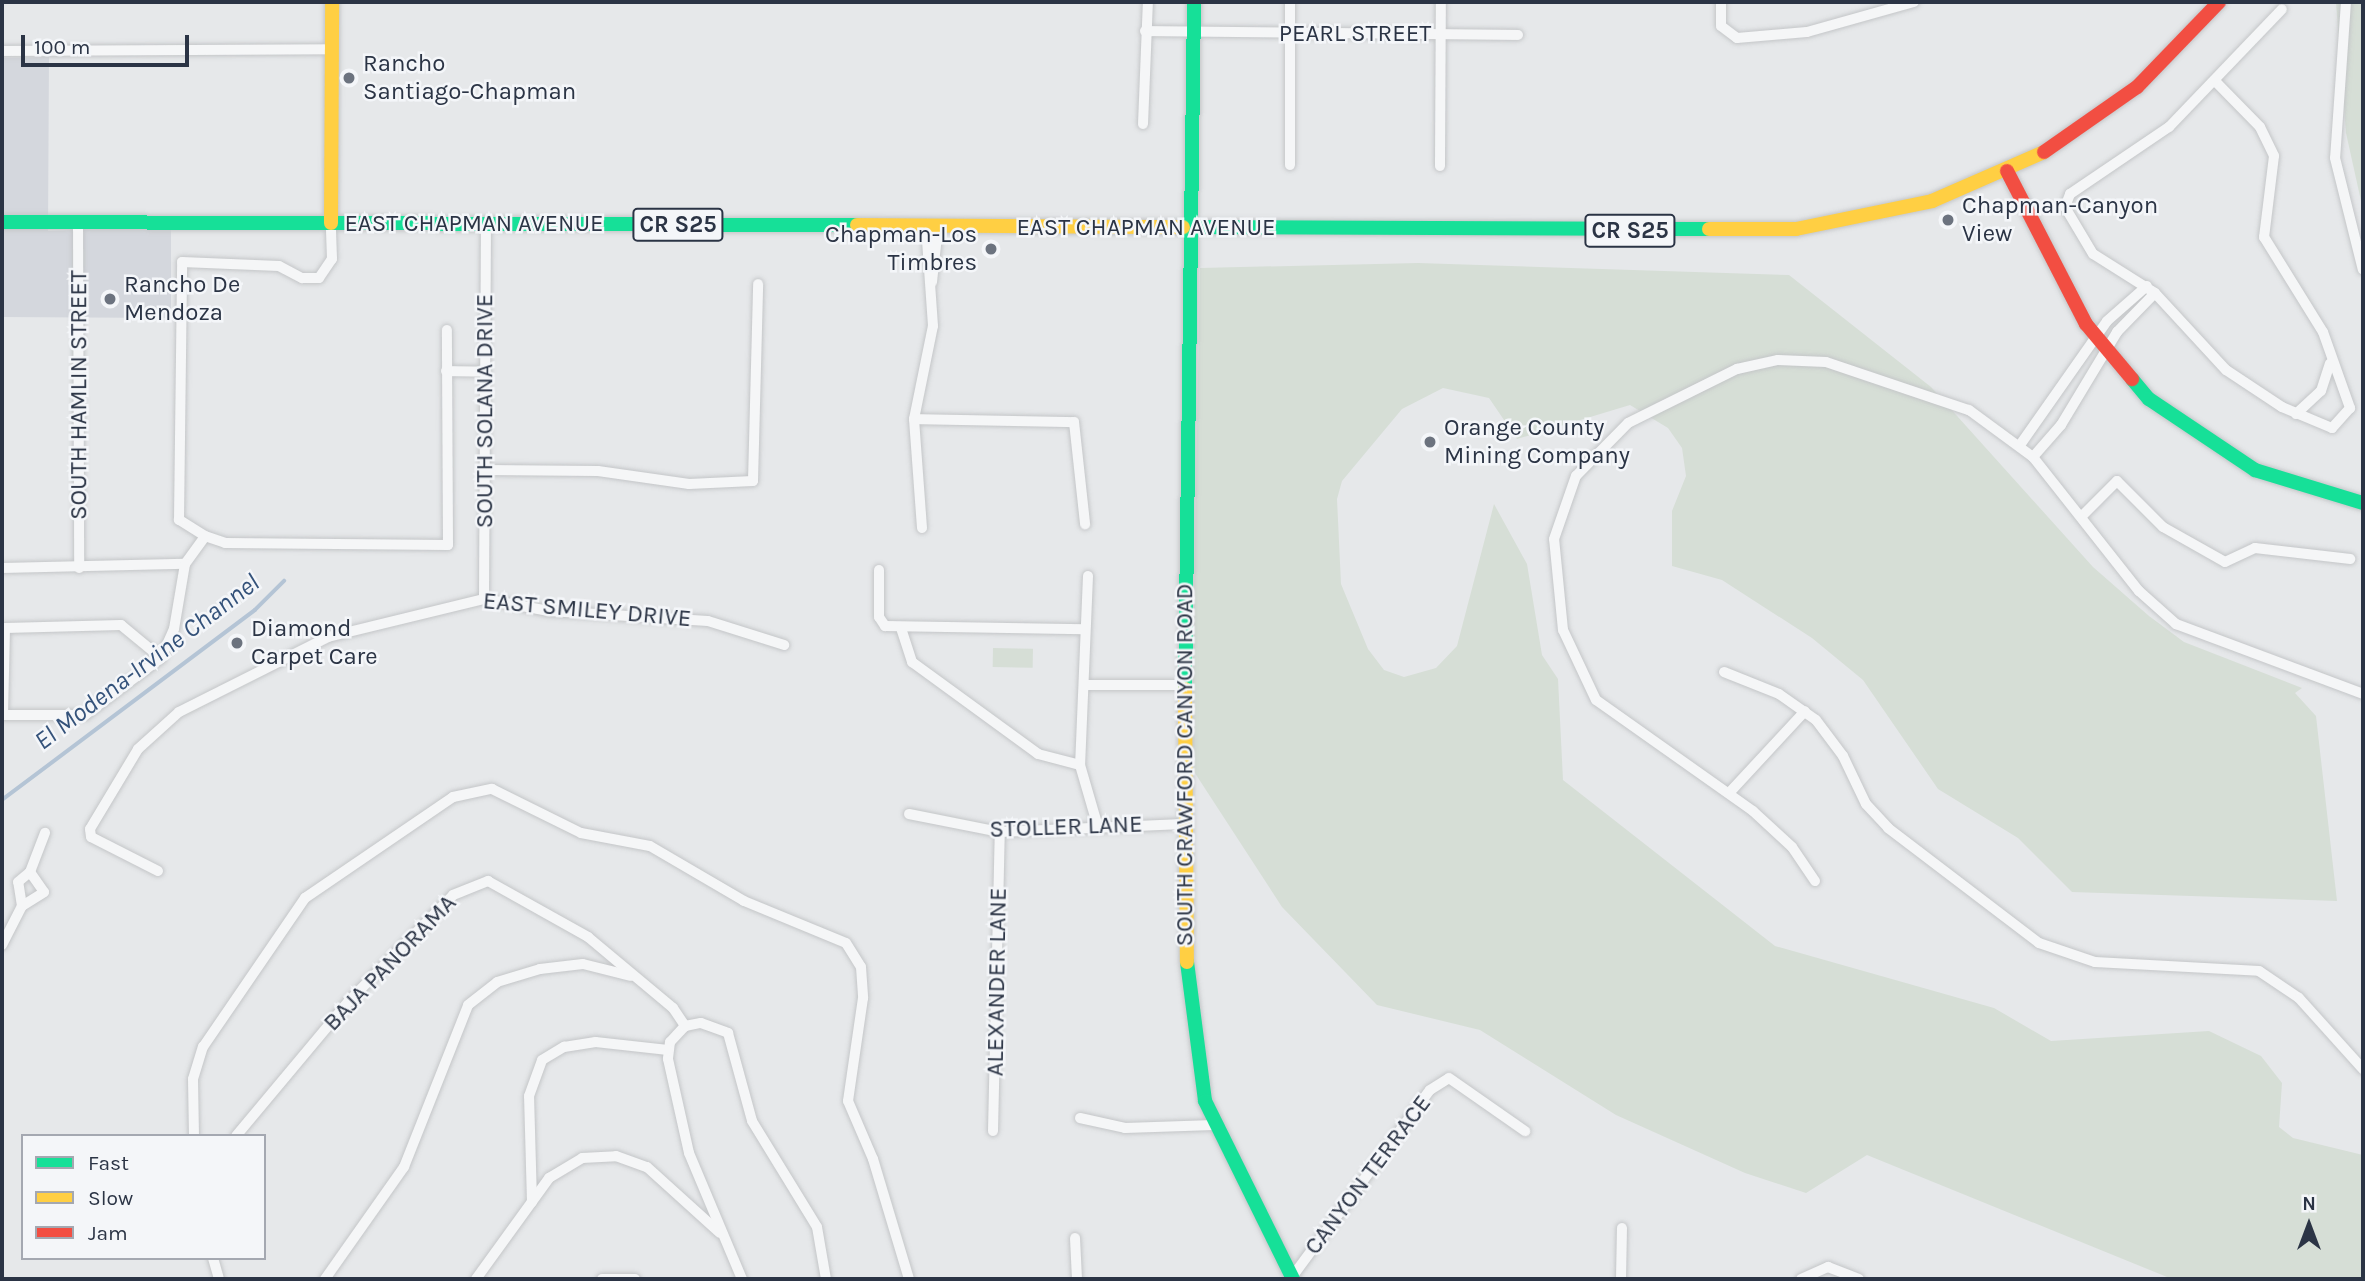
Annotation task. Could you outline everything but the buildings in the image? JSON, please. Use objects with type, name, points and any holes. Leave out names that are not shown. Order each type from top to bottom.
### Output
[{"type":"main road","points":[[331,223],[332,2]]},
{"type":"main road","name":"SOUTH CRAWFORD CANYON ROAD","points":[[1194,2],[1188,228],[1183,685],[1183,824],[1191,1035],[1214,1125],[1292,1278]]},
{"type":"main road","name":"EAST CHAPMAN AVENUE","points":[[2,222],[1771,231],[1899,211],[2007,171],[2074,134],[2137,87],[2219,2]]},
{"type":"main road","points":[[2007,171],[2095,338],[2172,418],[2225,453],[2288,483],[2363,503]]},
{"type":"street","points":[[1143,124],[1148,2]]},
{"type":"street","points":[[1290,2],[1290,165]]},
{"type":"street","points":[[1440,166],[1441,2]]},
{"type":"street","points":[[1721,2],[1724,31],[1737,38],[1807,32],[1914,2]]},
{"type":"street","points":[[2346,2],[2335,158],[2363,270]]},
{"type":"street","points":[[2216,82],[2270,145],[2275,168],[2262,216],[2264,237],[2330,355],[2350,408],[2332,428],[2296,414],[2207,355],[2151,290],[2093,254],[2065,200],[2160,134],[2216,82],[2282,9]]},
{"type":"street","name":"PEARL STREET","points":[[1145,31],[1518,35]]},
{"type":"street","points":[[2,51],[331,49]]},
{"type":"street","name":"SOUTH HAMLIN STREET","points":[[78,222],[79,568]]},
{"type":"street","points":[[331,223],[332,259],[319,278],[302,278],[279,265],[182,262],[179,520],[205,536],[225,543],[448,544],[447,330]]},
{"type":"street","name":"SOUTH SOLANA DRIVE","points":[[484,599],[486,224]]},
{"type":"street","points":[[922,528],[914,419],[930,345],[932,227]]},
{"type":"street","points":[[485,470],[598,471],[689,484],[753,481],[758,284]]},
{"type":"street","points":[[2020,445],[2095,338],[2151,290]]},
{"type":"street","points":[[2033,457],[2151,290]]},
{"type":"street","points":[[2296,414],[2321,391],[2330,355]]},
{"type":"street","points":[[1815,881],[1792,847],[1730,792],[1619,722],[1596,700],[1568,650],[1554,538],[1566,496],[1587,459],[1628,423],[1737,369],[1794,359],[1918,388],[1969,410],[2033,457],[2083,514],[2139,591],[2176,624],[2363,694]]},
{"type":"street","points":[[446,371],[485,372]]},
{"type":"street","points":[[914,419],[1074,422],[1085,524]]},
{"type":"street","points":[[2083,514],[2117,481],[2163,527],[2225,562],[2255,548],[2350,559]]},
{"type":"street","points":[[161,658],[121,625],[5,628],[3,715],[85,715],[161,658],[174,629],[185,564],[205,536]]},
{"type":"street","points":[[2,568],[161,569],[185,564]]},
{"type":"street","points":[[879,570],[881,622],[901,628],[1085,629]]},
{"type":"street","points":[[1088,576],[1080,765],[1098,827]]},
{"type":"street","name":"EAST SMILEY DRIVE","points":[[158,871],[99,842],[90,828],[157,727],[328,637],[484,599],[549,611],[708,621],[784,645]]},
{"type":"street","points":[[901,628],[912,662],[1038,754],[1080,765]]},
{"type":"street","points":[[1724,672],[1805,711],[1832,737],[1875,816],[2001,919],[2039,943],[2095,962],[2259,971],[2299,998],[2363,1069]]},
{"type":"street","points":[[1084,685],[1183,685]]},
{"type":"street","points":[[1730,792],[1805,711]]},
{"type":"street","points":[[194,1134],[193,1079],[203,1047],[305,898],[453,797],[492,789],[581,833],[650,846],[744,901],[846,943],[861,967],[863,998],[848,1101],[909,1279]]},
{"type":"street","name":"STOLLER LANE","points":[[909,814],[1000,832],[1183,824]]},
{"type":"street","name":"ALEXANDER LANE","points":[[993,1131],[1000,832]]},
{"type":"street","points":[[23,906],[18,882],[30,872],[45,833]]},
{"type":"street","points":[[2,945],[23,906],[44,892],[30,872]]},
{"type":"street","name":"BAJA PANORAMA","points":[[238,1134],[348,1002],[471,883],[505,886],[588,937],[636,978],[685,1027]]},
{"type":"street","points":[[326,1279],[404,1167],[468,1005],[497,982],[541,969],[583,964],[636,978]]},
{"type":"street","points":[[742,1279],[720,1233],[690,1153],[668,1050],[685,1027],[715,1026],[733,1042],[752,1121],[817,1227],[826,1279]]},
{"type":"street","points":[[532,1202],[530,1086],[542,1060],[564,1047],[596,1042],[668,1050]]},
{"type":"street","name":"CANYON TERRACE","points":[[1292,1278],[1430,1090],[1450,1078],[1525,1131]]},
{"type":"street","points":[[1080,1118],[1125,1128],[1214,1125]]},
{"type":"street","points":[[476,1279],[532,1202],[570,1161],[616,1157],[652,1170],[720,1233]]},
{"type":"street","points":[[1621,1279],[1622,1228]]},
{"type":"street","points":[[1075,1238],[1077,1279]]},
{"type":"street","points":[[214,1260],[219,1279]]},
{"type":"street","points":[[1801,1279],[1828,1267],[1859,1279]]},
{"type":"street","points":[[602,1279],[635,1279]]},
{"type":"shaded area","points":[[2336,2],[2363,2],[2363,210],[2346,133]]},
{"type":"shaded area","points":[[49,57],[48,231],[171,227],[171,318],[2,317],[2,58]]},
{"type":"shaded area","points":[[1418,263],[1789,275],[1931,387],[2093,567],[2149,616],[2184,642],[2302,688],[2295,693],[2316,716],[2337,901],[2072,892],[2018,838],[1938,789],[1863,680],[1812,638],[1722,580],[1672,566],[1672,511],[1686,476],[1682,448],[1668,428],[1630,405],[1517,439],[1489,398],[1443,388],[1402,409],[1342,481],[1337,499],[1341,584],[1368,649],[1384,670],[1404,677],[1436,668],[1457,646],[1494,504],[1527,564],[1542,655],[1558,679],[1563,780],[1775,946],[1994,1008],[2051,1041],[2209,1031],[2261,1056],[2282,1083],[2279,1127],[2293,1138],[2363,1155],[2363,1279],[2172,1279],[1867,1155],[1806,1193],[1745,1173],[1616,1115],[1480,1030],[1377,1005],[1282,907],[1191,767],[1200,268]]},
{"type":"shaded area","points":[[993,648],[1033,649],[1033,668],[993,667]]},
{"type":"waterway","name":"El Modena-Irvine Channel","points":[[2,800],[255,610],[284,581]]},
{"type":"traffic: fast","points":[[1185,689],[1194,2]]},
{"type":"traffic: fast","points":[[2,222],[857,225]]},
{"type":"traffic: fast","points":[[1183,227],[1709,229]]},
{"type":"traffic: fast","points":[[2132,379],[2149,399],[2255,470],[2363,503]]},
{"type":"traffic: fast","points":[[1187,962],[1205,1101],[1293,1279]]},
{"type":"traffic: slow","points":[[331,223],[332,2]]},
{"type":"traffic: slow","points":[[1709,229],[1796,229],[1932,201],[2044,152]]},
{"type":"traffic: slow","points":[[857,225],[1183,227]]},
{"type":"traffic: slow","points":[[1185,689],[1187,962]]},
{"type":"traffic: jam","points":[[2044,152],[2137,87],[2219,2]]},
{"type":"traffic: jam","points":[[2007,171],[2086,324],[2132,379]]},
{"type":"place","name":"Rancho Santiago-Chapman","points":[[349,78]]},
{"type":"place","name":"Chapman-Canyon View","points":[[1948,220]]},
{"type":"place","name":"Chapman-Los Timbres","points":[[991,249]]},
{"type":"place","name":"Rancho De Mendoza","points":[[110,299]]},
{"type":"place","name":"Orange County Mining Company","points":[[1430,442]]},
{"type":"place","name":"Diamond Carpet Care","points":[[237,643]]}]
